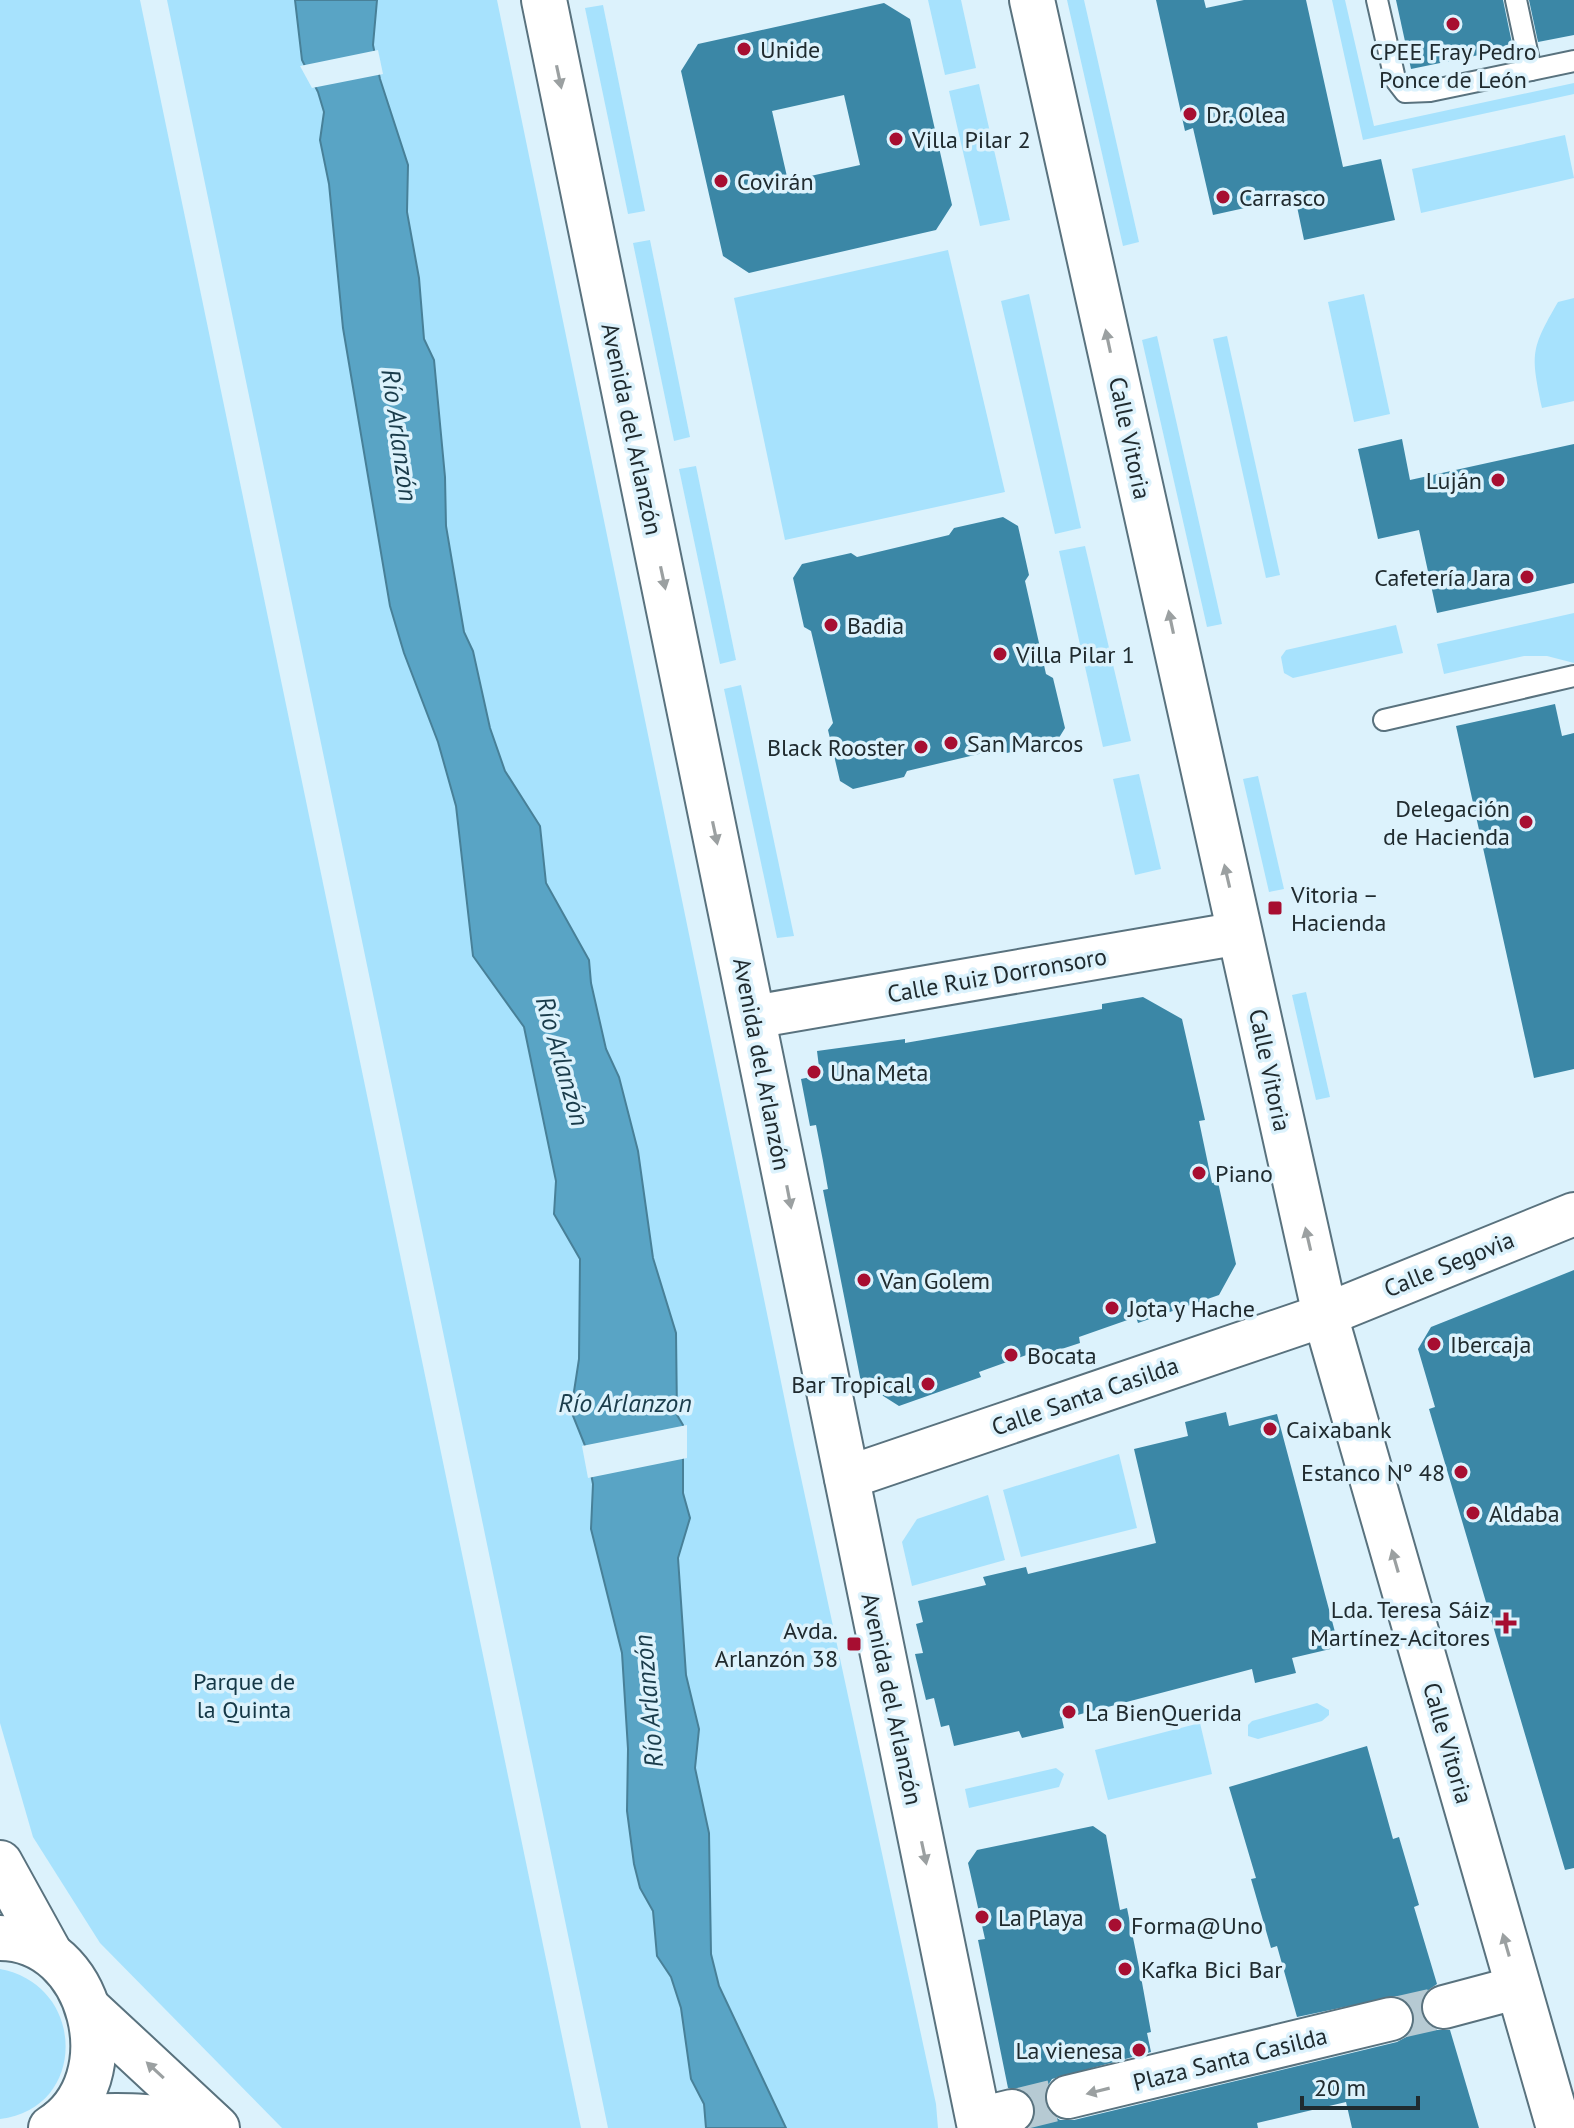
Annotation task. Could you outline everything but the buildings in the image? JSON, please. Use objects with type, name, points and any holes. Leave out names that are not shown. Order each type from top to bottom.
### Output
[{"type":"main road","name":"Avenida del Arlanzón","points":[[544,0],[846,1478],[991,2119]]},
{"type":"main road","name":"Calle Vitoria","points":[[1032,0],[1325,1315],[1559,2128]]},
{"type":"main road","points":[[0,1863],[48,1950],[79,1986],[90,2010],[95,2048],[86,2085],[56,2125]]},
{"type":"main road","points":[[0,1938],[48,1950]]},
{"type":"main road","points":[[90,2010],[214,2126]]},
{"type":"main road","points":[[56,2125],[90,2115],[130,2115],[214,2126]]},
{"type":"street","name":"Calle Ruiz Dorronsoro","points":[[753,1017],[1240,933]]},
{"type":"street","name":"Calle Segovia","points":[[1325,1315],[1574,1214]]},
{"type":"street","name":"Calle Santa Casilda","points":[[846,1478],[1325,1315]]},
{"type":"street","points":[[1444,2007],[1519,1987]]},
{"type":"street","name":"Plaza Santa Casilda","points":[[1068,2097],[1391,2019]]},
{"type":"lane","points":[[1377,0],[1395,79],[1405,92],[1574,61]]},
{"type":"lane","points":[[1516,0],[1531,70]]},
{"type":"lane","points":[[1384,720],[1574,676]]},
{"type":"green space","name":"Parque de la Quinta","points":[[0,0],[140,0],[581,2128],[282,2128],[100,1943],[33,1837],[0,1723]]},
{"type":"green space","points":[[167,0],[497,0],[794,1445],[936,2104],[938,2128],[608,2128]]},
{"type":"green space","points":[[928,0],[961,0],[976,68],[945,75]]},
{"type":"green space","points":[[1067,0],[1084,0],[1139,242],[1123,246]]},
{"type":"green space","points":[[1332,0],[1345,0],[1374,126],[1574,83],[1574,94],[1363,140]]},
{"type":"green space","points":[[603,5],[645,211],[628,214],[585,8]]},
{"type":"green space","points":[[979,84],[1010,220],[980,226],[949,91]]},
{"type":"green space","points":[[1565,135],[1574,178],[1421,213],[1412,169]]},
{"type":"green space","points":[[650,240],[690,437],[674,441],[633,243]]},
{"type":"green space","points":[[948,250],[1005,492],[785,540],[734,298]]},
{"type":"green space","points":[[1029,294],[1081,528],[1055,534],[1001,301]]},
{"type":"green space","points":[[1364,294],[1390,414],[1354,422],[1328,302]]},
{"type":"green space","points":[[1574,298],[1574,401],[1542,408],[1535,363],[1538,342],[1558,302]]},
{"type":"green space","points":[[1157,336],[1222,624],[1207,627],[1142,340]]},
{"type":"green space","points":[[1227,336],[1280,575],[1266,578],[1213,339]]},
{"type":"green space","points":[[696,466],[736,660],[720,664],[679,469]]},
{"type":"green space","points":[[1085,546],[1131,741],[1103,747],[1059,551]]},
{"type":"green space","points":[[1574,613],[1574,663],[1547,656],[1524,656],[1444,674],[1437,644]]},
{"type":"green space","points":[[1396,625],[1403,653],[1293,678],[1284,673],[1281,657],[1286,650]]},
{"type":"green space","points":[[741,685],[794,936],[777,938],[724,689]]},
{"type":"green space","points":[[1139,774],[1161,869],[1135,875],[1113,779]]},
{"type":"green space","points":[[1258,776],[1284,889],[1269,892],[1243,779]]},
{"type":"green space","points":[[1306,992],[1330,1097],[1316,1100],[1292,995]]},
{"type":"green space","points":[[1119,1454],[1137,1528],[1021,1557],[1003,1490]]},
{"type":"green space","points":[[988,1495],[1005,1560],[912,1586],[902,1542],[917,1519]]},
{"type":"green space","points":[[1317,1703],[1329,1710],[1329,1715],[1322,1721],[1258,1739],[1248,1736],[1248,1725],[1252,1721]]},
{"type":"green space","points":[[1200,1723],[1212,1774],[1108,1800],[1095,1750]]},
{"type":"green space","points":[[1056,1768],[1064,1774],[1059,1787],[969,1808],[965,1789]]},
{"type":"green space","points":[[0,1969],[29,1980],[49,1998],[61,2021],[66,2046],[62,2071],[49,2094],[29,2110],[0,2119]]},
{"type":"water","name":"Río Arlanzon","points":[[295,0],[377,0],[373,45],[380,79],[408,165],[407,212],[419,278],[424,339],[434,360],[445,477],[446,526],[464,632],[473,651],[490,728],[505,771],[540,826],[546,883],[589,960],[606,1049],[619,1077],[638,1151],[653,1258],[676,1333],[677,1415],[683,1425],[683,1493],[690,1518],[678,1558],[686,1675],[699,1729],[695,1768],[709,1833],[711,1954],[719,1986],[786,2128],[706,2128],[704,2104],[691,2079],[681,2008],[671,1977],[657,1956],[653,1911],[640,1888],[634,1864],[627,1811],[628,1749],[622,1653],[591,1529],[593,1484],[586,1448],[571,1411],[579,1359],[580,1259],[554,1214],[556,1181],[524,1027],[473,956],[456,806],[438,742],[404,653],[390,606],[343,328],[329,184],[320,140],[324,112],[302,60]]},
{"type":"pier","points":[[378,50],[383,74],[312,88],[300,66]]},
{"type":"pier","points":[[687,1425],[687,1458],[588,1478],[582,1446]]},
{"type":"tunnel","points":[[1391,2019],[1444,2007]]},
{"type":"tunnel","points":[[1012,2111],[1068,2097]]},
{"type":"place","name":"CPEE Fray Pedro Ponce de León","points":[[1453,24]]},
{"type":"place","name":"Unide","points":[[744,49]]},
{"type":"place","name":"Dr. Olea","points":[[1190,114]]},
{"type":"place","name":"Villa Pilar 2","points":[[896,139]]},
{"type":"place","name":"Covirán","points":[[721,181]]},
{"type":"place","name":"Carrasco","points":[[1223,197]]},
{"type":"place","name":"Luján","points":[[1498,480]]},
{"type":"place","name":"Cafetería Jara","points":[[1527,577]]},
{"type":"place","name":"Badia","points":[[831,625]]},
{"type":"place","name":"Villa Pilar 1","points":[[1000,654]]},
{"type":"place","name":"San Marcos","points":[[951,743]]},
{"type":"place","name":"Black Rooster","points":[[921,747]]},
{"type":"place","name":"Delegación de Hacienda","points":[[1526,822]]},
{"type":"place","name":"Vitoria – Hacienda","points":[[1275,908]]},
{"type":"place","name":"Una Meta","points":[[814,1072]]},
{"type":"place","name":"Piano","points":[[1199,1173]]},
{"type":"place","name":"Van Golem","points":[[864,1280]]},
{"type":"place","name":"Jota y Hache","points":[[1112,1308]]},
{"type":"place","name":"Ibercaja","points":[[1434,1344]]},
{"type":"place","name":"Bocata","points":[[1011,1355]]},
{"type":"place","name":"Bar Tropical","points":[[928,1384]]},
{"type":"place","name":"Caixabank","points":[[1270,1429]]},
{"type":"place","name":"Estanco Nº 48","points":[[1461,1472]]},
{"type":"place","name":"Aldaba","points":[[1473,1513]]},
{"type":"place","name":"Lda. Teresa Sáiz Martínez-Acitores","points":[[1506,1623]]},
{"type":"place","name":"Avda. Arlanzón 38","points":[[854,1644]]},
{"type":"place","name":"La BienQuerida","points":[[1069,1712]]},
{"type":"place","name":"La Playa","points":[[982,1917]]},
{"type":"place","name":"Forma@Uno","points":[[1115,1925]]},
{"type":"place","name":"Kafka Bici Bar","points":[[1125,1969]]},
{"type":"place","name":"La vienesa","points":[[1139,2050]]},
{"type":"water label","name":"Río Arlanzón","points":[[400,435]]},
{"type":"water label","name":"Río Arlanzón","points":[[563,1061]]},
{"type":"water label","name":"Río Arlanzón","points":[[648,1701]]}]
